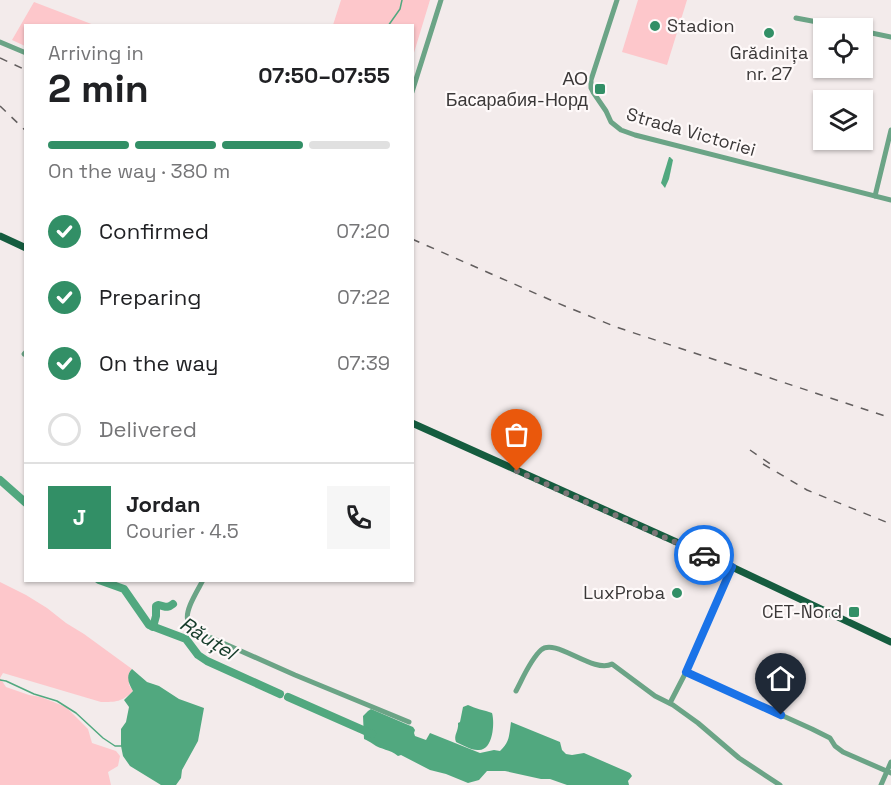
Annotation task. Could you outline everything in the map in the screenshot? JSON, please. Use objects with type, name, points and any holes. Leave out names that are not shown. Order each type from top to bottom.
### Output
[{"type":"main road","points":[[0,236],[24,247]]},
{"type":"main road","points":[[414,424],[732,567],[891,642]]},
{"type":"street","points":[[414,86],[441,0]]},
{"type":"street","name":"Strada Victoriei","points":[[617,0],[591,80],[593,92],[615,126],[644,137],[891,200]]},
{"type":"street","points":[[796,18],[813,21]]},
{"type":"street","points":[[873,33],[891,37]]},
{"type":"street","points":[[0,42],[24,52]]},
{"type":"street","points":[[876,196],[888,158],[891,130]]},
{"type":"street","points":[[670,703],[732,567]]},
{"type":"street","points":[[201,582],[187,615],[188,621],[198,632],[409,722]]},
{"type":"street","points":[[516,691],[534,659],[541,650],[548,646],[598,666],[612,664],[699,723],[739,758],[780,785]]},
{"type":"street","points":[[686,672],[820,733],[830,738],[840,749],[889,772]]},
{"type":"street","points":[[881,785],[889,772],[891,762]]},
{"type":"shaded area","points":[[341,0],[430,0],[414,53],[414,24],[333,24]]},
{"type":"shaded area","name":"Stadion","points":[[638,0],[687,0],[667,65],[622,52]]},
{"type":"shaded area","points":[[34,2],[91,24],[24,24],[24,46],[12,40]]},
{"type":"shaded area","points":[[669,157],[673,160],[665,188],[661,183]]},
{"type":"shaded area","points":[[0,582],[47,608],[132,669],[129,673],[129,685],[133,691],[119,701],[101,702],[3,673],[0,678]]},
{"type":"shaded area","points":[[132,669],[147,682],[159,686],[179,699],[204,708],[198,741],[176,785],[161,785],[130,766],[123,756],[121,729],[126,722],[129,707],[124,700],[133,691],[128,677]]},
{"type":"shaded area","points":[[0,678],[6,687],[66,707],[88,729],[92,743],[116,751],[120,756],[118,766],[108,772],[111,785],[0,785]]},
{"type":"shaded area","points":[[468,705],[492,713],[492,735],[484,749],[473,750],[455,740],[463,707]]},
{"type":"shaded area","points":[[371,709],[413,727],[415,736],[426,740],[430,733],[480,753],[500,751],[503,748],[509,735],[511,722],[560,742],[566,754],[584,753],[630,773],[632,776],[628,781],[629,785],[567,785],[550,779],[505,771],[487,771],[479,780],[468,783],[430,770],[364,739],[363,716]]},
{"type":"waterway","points":[[389,24],[400,9],[402,0]]},
{"type":"waterway","name":"Răuțel","points":[[0,480],[24,501]]},
{"type":"waterway","name":"Răuțel","points":[[105,582],[124,589],[149,625],[186,639],[198,655],[207,661],[280,694]]},
{"type":"waterway","points":[[153,627],[156,606],[167,607],[173,604]]},
{"type":"waterway","points":[[0,680],[57,701],[76,713],[103,738],[115,746],[121,746]]},
{"type":"waterway","name":"Răuțel","points":[[288,697],[372,734]]},
{"type":"railway","points":[[0,58],[24,69]]},
{"type":"railway","points":[[0,106],[24,129]]},
{"type":"railway","points":[[414,240],[616,327],[891,418]]},
{"type":"railway","points":[[750,450],[772,465]]},
{"type":"railway","points":[[763,464],[807,490],[891,524]]},
{"type":"way so far","points":[[517,471],[704,555]]},
{"type":"place","name":"Stadion","points":[[655,26]]},
{"type":"place","name":"Grădinița nr. 27","points":[[769,33]]},
{"type":"place","name":"АО Басарабия-Норд","points":[[600,89]]},
{"type":"place","name":"LuxProba","points":[[677,593]]},
{"type":"place","name":"CET-Nord","points":[[854,612]]},
{"type":"route","points":[[704,555],[732,567],[686,672],[781,715]]}]
